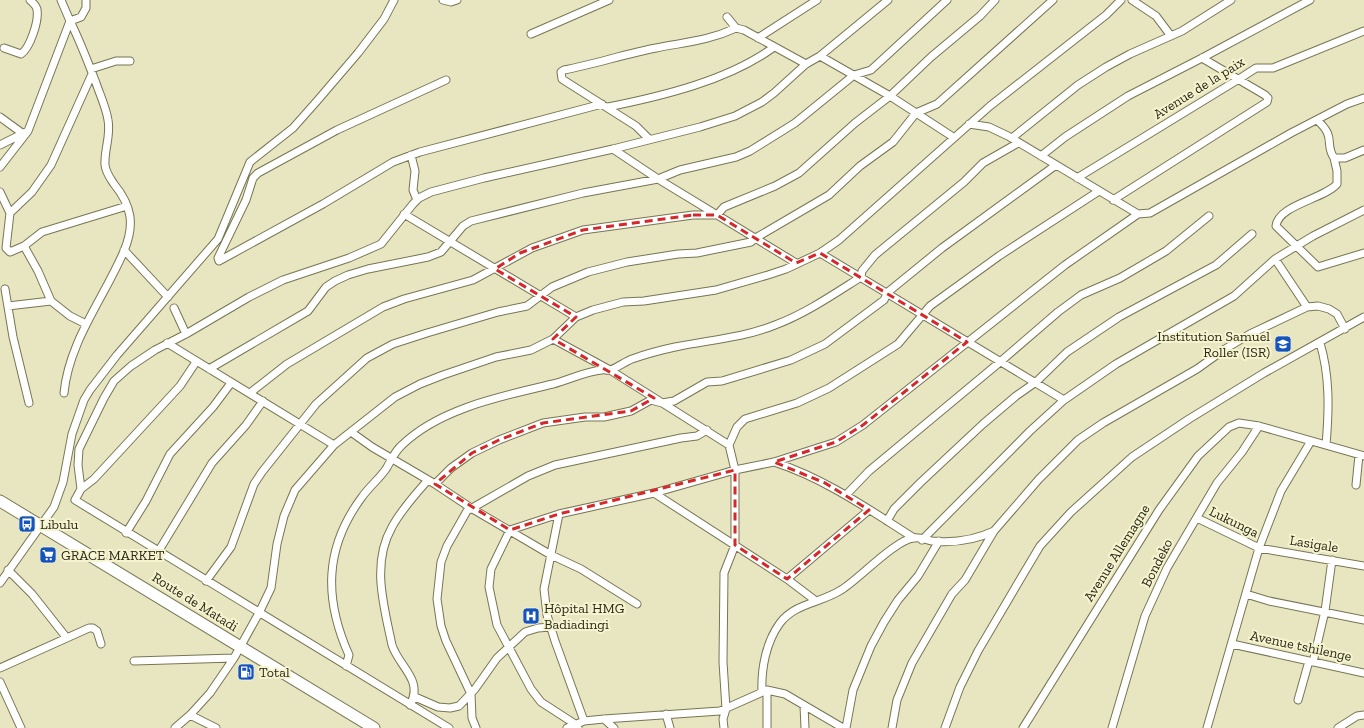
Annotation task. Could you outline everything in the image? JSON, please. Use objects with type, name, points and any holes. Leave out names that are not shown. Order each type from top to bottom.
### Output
[{"type":"highway","name":"Route de Matadi","points":[[0,501],[374,728]]},
{"type":"street","points":[[4,48],[21,54],[29,47],[38,19],[37,9],[30,0]]},
{"type":"street","points":[[61,0],[91,72],[108,120],[109,130],[105,166],[109,178],[114,183],[127,206],[130,214],[131,225],[124,250],[86,324],[68,371],[64,393]]},
{"type":"street","points":[[0,167],[25,132],[70,21],[81,17],[85,12],[86,0]]},
{"type":"street","points":[[0,582],[40,524],[54,507],[63,482],[72,434],[82,406],[90,390],[117,355],[218,239],[250,162],[293,128],[317,101],[380,25],[394,0]]},
{"type":"street","points":[[443,0],[451,2],[457,0]]},
{"type":"street","points":[[531,34],[597,2],[609,0]]},
{"type":"street","points":[[758,38],[817,0]]},
{"type":"street","points":[[81,489],[78,465],[79,449],[114,381],[131,366],[167,344],[249,297],[283,280],[349,258],[381,244],[417,200],[432,192],[484,178],[613,149],[700,127],[735,116],[774,94],[806,64],[820,56],[888,0]]},
{"type":"street","points":[[208,369],[308,311],[326,287],[335,281],[368,269],[428,257],[441,252],[452,242],[463,226],[471,221],[583,193],[658,180],[680,170],[736,157],[750,151],[795,123],[854,76],[871,70],[947,0]]},
{"type":"street","points":[[250,393],[287,364],[383,307],[473,280],[520,253],[583,230],[693,215],[717,215],[724,207],[775,186],[799,174],[855,124],[890,96],[931,57],[980,16],[995,0]]},
{"type":"street","points":[[206,581],[231,546],[254,484],[316,404],[367,358],[393,344],[484,316],[527,306],[552,287],[588,272],[634,261],[678,254],[697,253],[751,242],[754,238],[829,195],[860,166],[893,142],[916,113],[937,104],[1053,0]]},
{"type":"street","points":[[175,728],[190,715],[210,693],[234,658],[239,646],[259,613],[271,588],[277,544],[286,510],[295,490],[334,444],[395,397],[420,384],[496,357],[531,350],[553,339],[576,317],[593,310],[624,302],[644,301],[716,290],[774,273],[820,253],[839,240],[953,137],[1049,58],[1106,15],[1122,0]]},
{"type":"street","points":[[1132,0],[1156,16],[1171,36]]},
{"type":"street","points":[[1012,138],[1078,85],[1130,54],[1182,31],[1231,0]]},
{"type":"street","points":[[1040,156],[1065,137],[1128,96],[1310,0]]},
{"type":"street","points":[[727,16],[736,28],[806,64]]},
{"type":"street","points":[[649,139],[636,126],[562,78],[561,72],[564,70],[657,48],[717,37],[736,28]]},
{"type":"street","name":"Avenue de la paix","points":[[1077,178],[1239,79],[1248,72],[1256,68],[1273,68],[1364,31]]},
{"type":"street","points":[[446,80],[343,127],[258,173],[253,178],[246,200],[218,258],[219,261],[243,249],[393,162],[411,155],[605,106],[682,90],[749,63],[774,47]]},
{"type":"street","points":[[820,56],[890,96],[953,137]]},
{"type":"street","points":[[1113,200],[1266,102],[1268,98],[1265,95],[1202,58]]},
{"type":"street","points":[[10,213],[32,192],[51,165],[91,72],[116,61],[130,61]]},
{"type":"street","points":[[576,726],[536,696],[497,625],[489,587],[491,569],[510,530],[559,514],[654,493],[735,470],[774,462],[836,442],[863,425],[1065,265],[1138,214],[1150,213],[1317,120],[1364,98]]},
{"type":"street","points":[[0,117],[25,132]]},
{"type":"street","points":[[1317,120],[1329,134],[1331,153],[1334,158],[1337,171],[1337,184],[1284,213],[1277,221],[1276,226],[1318,267],[1364,254]]},
{"type":"street","points":[[969,124],[989,127],[1012,138],[1138,214]]},
{"type":"street","points":[[0,145],[25,132]]},
{"type":"street","points":[[861,277],[862,270],[875,255],[964,182],[983,162],[1018,142]]},
{"type":"street","points":[[613,149],[658,180],[796,263]]},
{"type":"street","points":[[1334,158],[1345,158],[1364,150]]},
{"type":"street","points":[[411,155],[415,171],[413,190],[417,200]]},
{"type":"street","points":[[435,484],[451,468],[472,453],[499,440],[543,423],[585,417],[604,417],[631,411],[651,400],[662,403],[683,398],[707,382],[722,381],[791,360],[825,344],[884,300],[888,292],[942,248],[1056,165]]},
{"type":"street","points":[[724,728],[723,719],[726,709],[723,662],[724,573],[734,545],[735,470],[729,445],[737,427],[745,419],[797,403],[829,388],[898,344],[930,306],[999,256],[1099,191]]},
{"type":"street","points":[[0,192],[10,213],[6,248],[10,252],[24,246],[42,232],[127,206]]},
{"type":"street","points":[[922,540],[1030,430],[1064,400],[1116,364],[1234,296],[1274,259],[1364,210]]},
{"type":"street","points":[[404,214],[576,317]]},
{"type":"street","points":[[846,495],[869,471],[1069,303],[1081,295],[1120,278],[1166,251],[1209,216]]},
{"type":"street","points":[[887,521],[894,509],[904,499],[984,424],[1016,396],[1036,382],[1066,352],[1106,324],[1216,265],[1252,234]]},
{"type":"street","points":[[24,246],[38,271],[51,301],[70,316],[86,324]]},
{"type":"street","points":[[124,250],[168,297]]},
{"type":"street","points":[[820,253],[888,292],[1064,400]]},
{"type":"street","points":[[1274,259],[1307,307]]},
{"type":"street","points":[[346,666],[349,655],[340,636],[331,594],[332,566],[336,546],[344,525],[355,506],[366,490],[385,470],[402,444],[430,425],[473,404],[564,381],[600,370],[610,370],[634,358],[666,349],[709,340],[739,336],[774,326],[807,309],[861,277]]},
{"type":"street","points":[[5,289],[13,337],[29,403]]},
{"type":"street","points":[[8,306],[51,301]]},
{"type":"street","points":[[892,728],[897,700],[912,663],[952,594],[965,580],[994,531],[1039,479],[1078,440],[1103,423],[1197,369],[1225,349],[1250,334],[1307,307],[1318,306],[1330,309],[1337,314],[1345,329]]},
{"type":"street","points":[[174,308],[186,334]]},
{"type":"street","points":[[945,728],[960,687],[978,651],[1040,546],[1071,512],[1132,457],[1189,419],[1264,373],[1364,317]]},
{"type":"street","points":[[553,339],[610,370],[729,445]]},
{"type":"street","points":[[1320,343],[1326,361],[1328,376],[1326,444]]},
{"type":"street","points":[[167,344],[334,444]]},
{"type":"street","points":[[196,362],[180,386],[94,479],[81,489],[75,500],[126,533],[449,728]]},
{"type":"street","points":[[126,533],[146,501],[170,454],[214,407],[231,382]]},
{"type":"street","points":[[158,552],[212,463],[246,425],[263,401]]},
{"type":"street","name":"Avenue Allemagne","points":[[1023,728],[1159,510],[1198,456],[1229,427],[1238,423],[1259,426],[1326,444],[1362,456]]},
{"type":"street","name":"Bondeko","points":[[1112,728],[1146,616],[1167,568],[1217,483],[1242,452],[1259,426]]},
{"type":"street","points":[[476,728],[472,718],[471,694],[446,641],[441,626],[437,600],[441,562],[461,521],[471,508],[528,476],[556,465],[674,439],[697,436],[707,430]]},
{"type":"street","points":[[351,432],[372,447],[435,484],[471,508],[550,555],[582,570],[637,604]]},
{"type":"street","points":[[1207,728],[1259,548],[1281,491],[1312,441]]},
{"type":"street","points":[[1356,485],[1362,456]]},
{"type":"street","points":[[774,462],[802,471],[846,495],[914,538],[938,541],[971,539],[984,536],[994,531]]},
{"type":"street","points":[[410,705],[415,697],[412,680],[394,652],[380,582],[383,552],[388,535],[400,513],[428,480]]},
{"type":"street","points":[[654,493],[787,579],[816,601]]},
{"type":"street","points":[[787,579],[869,510]]},
{"type":"street","points":[[559,514],[544,589],[551,627],[584,721]]},
{"type":"street","name":"Lukunga","points":[[1197,518],[1259,548]]},
{"type":"street","points":[[767,728],[762,680],[768,647],[773,634],[791,611],[840,590],[891,550],[914,538]]},
{"type":"street","points":[[846,728],[853,690],[871,646],[898,600],[918,576],[938,541]]},
{"type":"street","name":"Lasigale","points":[[1259,548],[1364,566]]},
{"type":"street","points":[[1298,700],[1311,662],[1325,611],[1332,560]]},
{"type":"street","points":[[8,570],[32,594],[66,637]]},
{"type":"street","points":[[1246,594],[1269,601],[1364,620]]},
{"type":"street","points":[[415,697],[438,707],[450,708],[459,706],[471,694],[497,658],[510,648],[525,632],[538,628],[551,627]]},
{"type":"street","points":[[0,668],[34,654],[66,637],[93,628],[97,631],[101,644]]},
{"type":"street","name":"Avenue tshilenge","points":[[1232,644],[1364,673]]},
{"type":"street","points":[[134,661],[234,658]]},
{"type":"street","points":[[0,682],[21,728]]},
{"type":"street","points":[[567,728],[576,726],[584,721],[726,709],[764,691],[785,694],[843,728]]},
{"type":"street","points":[[804,706],[805,728]]},
{"type":"street","points":[[666,714],[670,728]]},
{"type":"street","points":[[190,715],[216,728]]},
{"type":"street","points":[[1338,728],[1357,716],[1364,715]]},
{"type":"street","points":[[604,719],[614,728]]},
{"type":"highlighted area","points":[[693,215],[717,215],[796,263],[820,253],[967,342],[863,425],[836,442],[774,462],[825,483],[869,510],[787,579],[735,545],[735,470],[559,514],[510,530],[435,484],[472,453],[499,440],[543,423],[631,411],[654,398],[553,339],[576,317],[495,269],[520,253],[583,230]]},
{"type":"place","name":"Institution Samuel Roller (ISR)","points":[[1283,344]]},
{"type":"place","name":"Libulu","points":[[27,524]]},
{"type":"place","name":"GRACE MARKET","points":[[48,555]]},
{"type":"place","name":"Hôpital HMG Badiadingi","points":[[531,616]]},
{"type":"place","name":"Total","points":[[246,672]]}]
